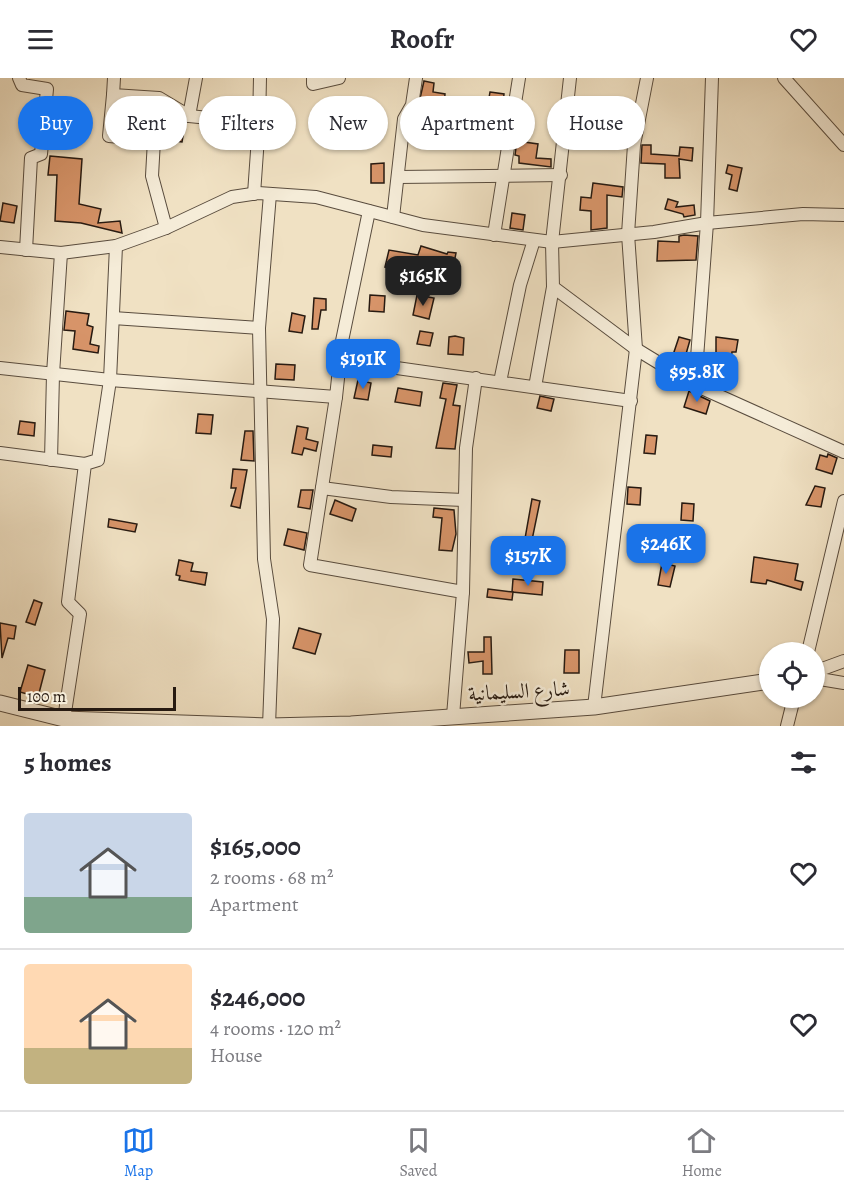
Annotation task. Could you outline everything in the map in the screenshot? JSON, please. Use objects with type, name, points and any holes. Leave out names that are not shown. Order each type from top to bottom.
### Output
[{"type":"street","points":[[19,78],[22,85],[47,89],[40,154],[31,158],[26,250]]},
{"type":"street","points":[[114,78],[109,136],[154,140],[152,176],[166,228]]},
{"type":"street","points":[[189,116],[196,78]]},
{"type":"street","points":[[260,78],[260,96]]},
{"type":"street","points":[[313,78],[313,84],[339,78]]},
{"type":"street","points":[[393,217],[404,119],[412,105],[416,78]]},
{"type":"street","points":[[494,235],[519,78]]},
{"type":"street","points":[[535,387],[553,286],[552,242],[570,78]]},
{"type":"street","points":[[594,707],[636,349],[628,234],[634,145],[647,78]]},
{"type":"street","points":[[695,385],[707,223],[712,78]]},
{"type":"street","points":[[784,78],[844,145]]},
{"type":"street","points":[[113,95],[159,98],[189,116],[199,117]]},
{"type":"street","points":[[254,194],[257,150]]},
{"type":"street","points":[[398,177],[561,175]]},
{"type":"street","points":[[0,247],[60,253],[116,246],[166,228],[232,197],[254,194],[316,197],[423,225],[552,242],[803,214],[844,215]]},
{"type":"street","points":[[269,726],[273,619],[264,559],[259,328],[270,194]]},
{"type":"street","points":[[369,211],[340,360],[310,565],[463,592]]},
{"type":"street","points":[[500,382],[520,285],[534,240]]},
{"type":"street","points":[[0,453],[84,464],[98,460],[110,380],[116,246]]},
{"type":"street","points":[[51,460],[60,253]]},
{"type":"street","points":[[553,286],[636,349],[695,385],[844,452]]},
{"type":"street","points":[[113,318],[259,328]]},
{"type":"street","points":[[340,360],[631,401]]},
{"type":"street","points":[[0,368],[110,380],[336,397]]},
{"type":"street","points":[[453,716],[463,592],[466,448],[476,378]]},
{"type":"street","points":[[64,719],[80,614],[68,602],[84,464]]},
{"type":"street","points":[[322,488],[391,497],[464,500]]},
{"type":"street","points":[[810,642],[844,501]]},
{"type":"street","points":[[825,668],[844,661]]},
{"type":"street","points":[[825,680],[844,683]]},
{"type":"street","name":"شارع السليمانية","points":[[0,703],[64,719],[269,726],[351,724],[594,707],[759,683]]},
{"type":"street","points":[[787,726],[792,708]]},
{"type":"building","points":[[424,81],[434,83],[433,92],[445,94],[445,96],[421,96]]},
{"type":"building","points":[[490,92],[504,94],[504,96],[489,96]]},
{"type":"building","points":[[535,144],[538,144],[536,158],[551,159],[551,167],[519,163],[519,156],[515,155],[516,150],[535,150]]},
{"type":"building","points":[[645,145],[651,145],[651,154],[679,156],[680,147],[693,148],[692,161],[679,159],[680,178],[665,178],[665,164],[641,163],[642,150],[645,150]]},
{"type":"building","points":[[50,156],[82,159],[79,204],[101,209],[98,223],[120,221],[122,233],[81,223],[55,221],[57,175],[48,175]]},
{"type":"building","points":[[384,163],[384,183],[371,183],[371,164]]},
{"type":"building","points":[[728,165],[742,168],[737,191],[729,189],[732,175],[726,173]]},
{"type":"building","points":[[593,183],[623,187],[622,197],[607,195],[607,228],[591,230],[591,211],[580,210],[581,197],[591,198]]},
{"type":"building","points":[[668,199],[678,202],[676,207],[694,205],[695,215],[684,217],[683,214],[665,209]]},
{"type":"building","points":[[3,203],[17,206],[14,223],[0,221]]},
{"type":"building","points":[[512,213],[525,215],[523,230],[510,228]]},
{"type":"building","points":[[679,236],[698,236],[696,260],[657,261],[658,241],[679,242]]},
{"type":"building","points":[[421,246],[447,254],[448,252],[456,253],[451,278],[442,277],[442,270],[422,265],[421,271],[385,267],[389,250],[418,255]]},
{"type":"building","points":[[370,295],[385,296],[384,312],[369,311]]},
{"type":"building","points":[[417,295],[434,298],[429,319],[413,315]]},
{"type":"building","points":[[314,298],[326,299],[326,310],[321,310],[318,329],[312,329]]},
{"type":"building","points":[[66,311],[89,314],[87,325],[93,327],[90,344],[99,346],[98,353],[73,349],[75,331],[64,330]]},
{"type":"building","points":[[292,313],[305,316],[302,333],[289,331]]},
{"type":"building","points":[[420,331],[433,333],[430,346],[417,344]]},
{"type":"building","points":[[449,337],[464,338],[463,355],[448,354]]},
{"type":"building","points":[[679,337],[690,340],[684,361],[672,358]]},
{"type":"building","points":[[716,337],[738,340],[736,352],[732,352],[730,365],[716,363]]},
{"type":"building","points":[[276,364],[295,365],[294,380],[275,379]]},
{"type":"building","points":[[358,380],[371,383],[368,400],[354,398]]},
{"type":"building","points":[[443,383],[457,385],[453,405],[460,406],[455,449],[436,448],[446,399],[440,398]]},
{"type":"building","points":[[398,388],[422,392],[420,406],[395,402]]},
{"type":"building","points":[[689,391],[710,401],[706,414],[684,407]]},
{"type":"building","points":[[540,396],[554,399],[551,411],[537,408]]},
{"type":"building","points":[[198,414],[213,415],[211,434],[196,433]]},
{"type":"building","points":[[20,421],[35,423],[34,436],[18,434]]},
{"type":"building","points":[[297,426],[308,428],[306,439],[318,442],[316,451],[304,448],[302,455],[292,453]]},
{"type":"building","points":[[245,431],[253,431],[254,461],[241,460]]},
{"type":"building","points":[[646,435],[657,436],[655,454],[644,453]]},
{"type":"building","points":[[373,445],[392,447],[391,457],[372,455]]},
{"type":"building","points":[[828,454],[837,458],[832,474],[816,469],[820,455],[827,457]]},
{"type":"building","points":[[233,469],[247,470],[240,508],[231,506],[236,488],[231,488]]},
{"type":"building","points":[[815,486],[825,488],[821,507],[806,505]]},
{"type":"building","points":[[628,487],[641,488],[640,505],[627,504]]},
{"type":"building","points":[[301,490],[313,490],[310,509],[298,507]]},
{"type":"building","points":[[532,499],[540,501],[531,545],[524,544]]},
{"type":"building","points":[[335,500],[356,509],[352,521],[330,514]]},
{"type":"building","points":[[682,503],[694,504],[693,521],[681,520]]},
{"type":"building","points":[[434,508],[454,510],[456,534],[452,551],[439,550],[442,518],[433,517]]},
{"type":"building","points":[[109,519],[137,524],[135,532],[108,527]]},
{"type":"building","points":[[288,529],[307,533],[304,550],[284,545]]},
{"type":"building","points":[[754,557],[798,564],[795,580],[803,582],[801,590],[767,580],[766,584],[751,582]]},
{"type":"building","points":[[179,560],[193,563],[191,571],[207,573],[205,585],[179,580],[180,576],[176,575]]},
{"type":"building","points":[[662,563],[675,566],[670,587],[658,585]]},
{"type":"building","points":[[513,579],[543,582],[542,595],[512,592]]},
{"type":"building","points":[[488,589],[513,592],[512,600],[487,597]]},
{"type":"building","points":[[34,600],[42,603],[35,625],[26,622]]},
{"type":"building","points":[[0,623],[16,626],[14,639],[8,638],[2,658]]},
{"type":"building","points":[[299,628],[321,634],[315,654],[293,648]]},
{"type":"building","points":[[484,637],[491,637],[492,674],[483,674],[483,661],[469,663],[468,652],[484,652]]},
{"type":"building","points":[[565,650],[579,650],[579,673],[564,673]]},
{"type":"building","points":[[28,665],[45,670],[38,697],[20,692]]}]
